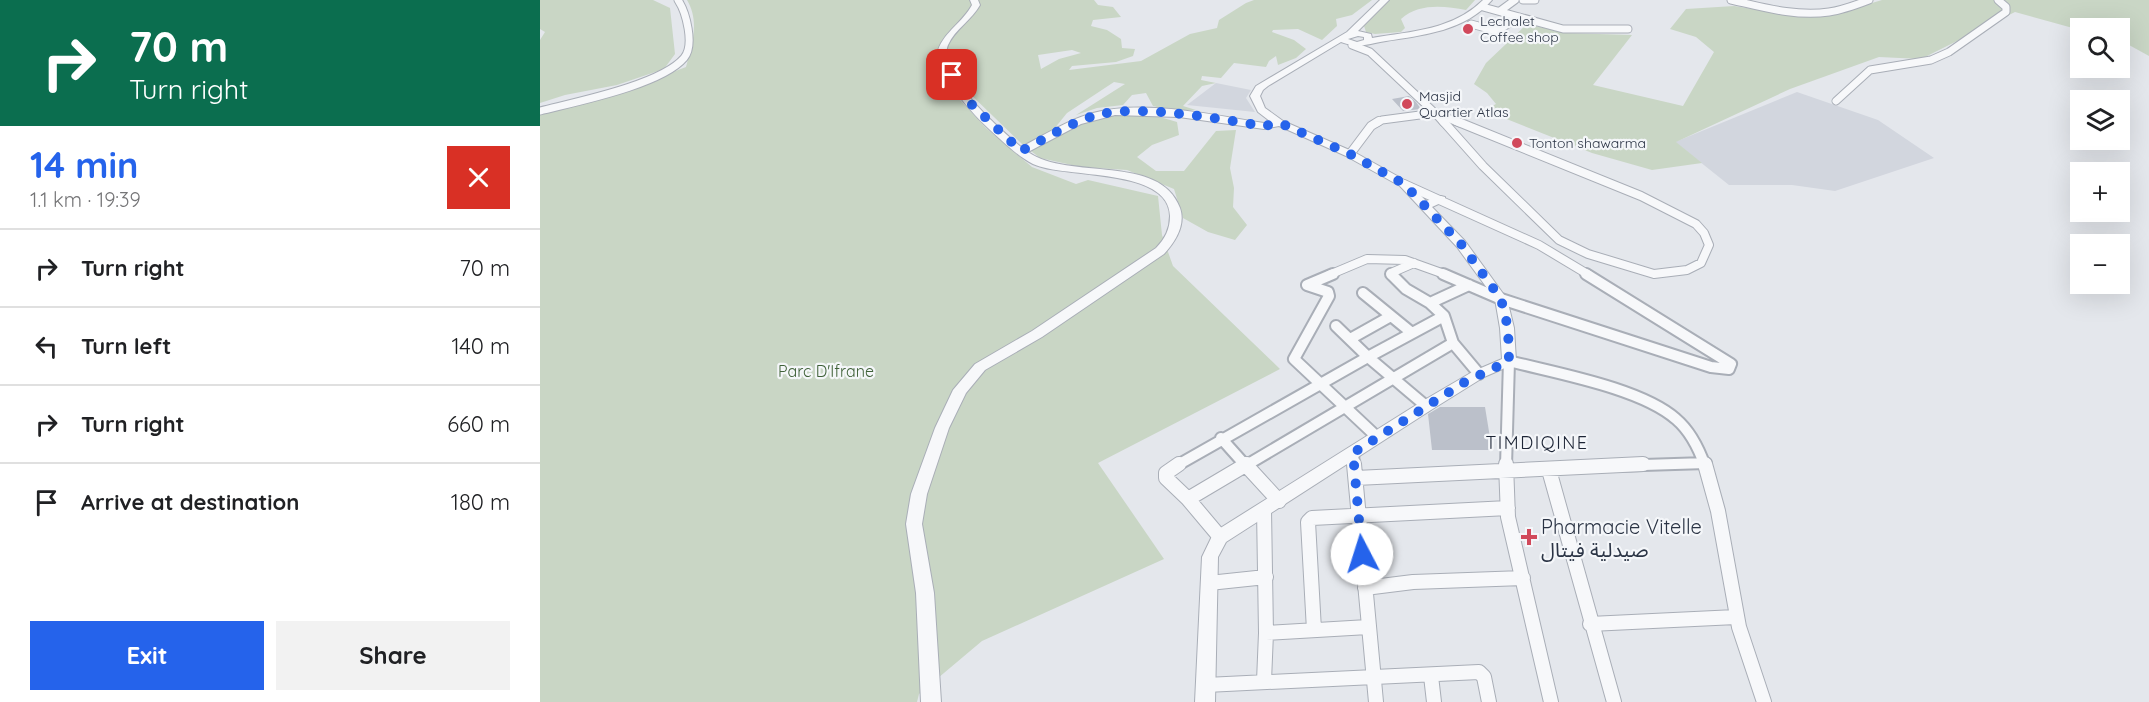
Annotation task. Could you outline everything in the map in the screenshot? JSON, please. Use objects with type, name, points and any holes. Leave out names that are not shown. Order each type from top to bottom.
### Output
[{"type":"street","points":[[540,111],[644,81],[680,63],[687,55],[689,39],[683,9],[678,0]]},
{"type":"street","points":[[931,702],[925,593],[914,524],[919,494],[942,428],[960,390],[980,367],[1037,334],[1160,251],[1170,239],[1175,227],[1173,205],[1168,194],[1161,188],[1133,177],[1039,163],[1021,151],[968,101],[945,61],[944,43],[951,30],[974,10],[976,5],[974,0]]},
{"type":"street","points":[[1365,39],[1385,0]]},
{"type":"street","points":[[1500,14],[1515,0]]},
{"type":"street","points":[[1523,0],[1534,0]]},
{"type":"street","points":[[1731,0],[1788,12],[1825,13],[1869,0]]},
{"type":"street","points":[[1788,0],[1788,12]]},
{"type":"street","points":[[1836,101],[1876,68],[1925,62],[1949,52],[2006,12],[2006,6],[1998,0]]},
{"type":"street","points":[[1377,437],[1342,408],[1294,359],[1329,296],[1328,292],[1307,285],[1367,259],[1390,258],[1414,263],[1501,299],[1712,367],[1723,370],[1729,369],[1731,364],[1546,249],[1404,184],[1350,154],[1280,123],[1257,105],[1255,96],[1259,88],[1323,50],[1348,40],[1388,37],[1451,25],[1485,3],[1500,14],[1563,29],[1628,29]]},
{"type":"street","points":[[1471,24],[1497,31],[1519,17]]},
{"type":"street","points":[[1482,27],[1489,22]]},
{"type":"street","points":[[1348,40],[1365,39],[1435,113],[1483,166],[1559,240],[1588,254],[1654,274],[1687,270],[1701,263],[1709,245],[1704,233],[1696,224],[1672,210],[1435,113],[1374,123],[1350,154]]},
{"type":"street","points":[[1021,151],[1080,122],[1111,112],[1155,113],[1264,126],[1280,123]]},
{"type":"street","points":[[1404,184],[1461,244],[1501,299],[1508,328],[1506,470],[1508,508],[1551,702]]},
{"type":"street","points":[[1425,206],[1441,199]]},
{"type":"street","points":[[1546,249],[1559,240]]},
{"type":"street","points":[[1573,265],[1588,254]]},
{"type":"street","points":[[1414,263],[1391,273],[1391,276],[1406,289],[1430,303],[1444,316],[1453,343],[1479,374]]},
{"type":"street","points":[[1430,303],[1468,285]]},
{"type":"street","points":[[1363,293],[1412,333]]},
{"type":"street","points":[[1350,339],[1391,316]]},
{"type":"street","points":[[1220,537],[1165,474],[1221,438],[1444,316]]},
{"type":"street","points":[[1336,326],[1368,357],[1426,406]]},
{"type":"street","points":[[1188,499],[1453,343]]},
{"type":"street","points":[[1205,702],[1211,552],[1220,537],[1426,406],[1479,374],[1509,361],[1646,402],[1675,418],[1696,443],[1710,475],[1736,616],[1764,702]]},
{"type":"street","points":[[1221,438],[1279,501]]},
{"type":"street","points":[[1353,453],[1376,702]]},
{"type":"street","points":[[1356,478],[1684,462],[1706,463]]},
{"type":"street","points":[[1549,470],[1590,624],[1614,702]]},
{"type":"street","points":[[1314,630],[1308,522],[1318,516],[1359,518],[1508,508]]},
{"type":"street","points":[[1264,510],[1266,577],[1264,681]]},
{"type":"street","points":[[1209,583],[1266,577]]},
{"type":"street","points":[[1365,588],[1413,582],[1523,578]]},
{"type":"street","points":[[1590,624],[1736,616]]},
{"type":"street","points":[[1266,633],[1368,627]]},
{"type":"street","points":[[1206,685],[1479,672],[1484,677],[1489,702]]},
{"type":"street","points":[[1431,676],[1434,702]]},
{"type":"shaded area","points":[[1216,83],[1251,90],[1246,98],[1255,112],[1187,105]]},
{"type":"shaded area","points":[[1797,92],[1878,120],[1934,158],[1835,191],[1792,185],[1729,185],[1675,142]]},
{"type":"green space","points":[[540,0],[653,0],[670,8],[675,54],[664,69],[617,85],[565,95],[540,103],[540,40],[545,32],[540,29]]},
{"type":"green space","name":"Parc D'Ifrane","points":[[687,0],[1094,0],[1098,5],[1113,7],[1121,17],[1093,20],[1091,26],[1107,30],[1121,39],[1122,48],[1135,49],[1133,56],[1116,62],[1072,66],[1069,70],[1141,61],[1190,34],[1217,28],[1219,20],[1254,0],[1372,0],[1352,15],[1336,19],[1337,26],[1322,40],[1298,29],[1273,30],[1272,32],[1294,40],[1306,49],[1296,58],[1278,65],[1276,56],[1269,61],[1266,67],[1234,63],[1221,78],[1202,76],[1201,80],[1216,83],[1202,86],[1183,106],[1196,110],[1172,111],[1153,106],[1146,93],[1132,95],[1123,105],[1097,108],[1076,115],[1125,84],[1114,82],[1067,113],[1050,134],[1112,115],[1142,114],[1177,122],[1179,135],[1152,145],[1137,157],[1156,171],[1184,171],[1216,131],[1236,130],[1230,168],[1234,188],[1233,207],[1247,225],[1235,240],[1208,232],[1183,218],[1174,189],[1127,170],[1081,167],[1040,158],[1022,144],[963,87],[951,90],[986,128],[1032,167],[1076,184],[1088,180],[1158,196],[1162,235],[1173,266],[1280,369],[1098,463],[1164,559],[982,641],[919,694],[917,702],[540,702],[540,115],[615,94],[686,67],[694,33],[691,8]],"holes":[[[1072,50],[1081,53],[1059,59],[1041,69],[1038,55]]]},
{"type":"green space","points":[[1390,0],[1475,0],[1466,10],[1432,7],[1416,10],[1401,19],[1405,28],[1401,32],[1375,34],[1366,32],[1364,26]]},
{"type":"green space","points":[[1882,0],[2149,0],[2149,56],[2130,46],[2130,18],[2070,18],[2070,27],[2015,12],[1921,59],[1879,57],[1790,89],[1676,142],[1702,163],[1652,170],[1592,153],[1484,110],[1496,104],[1487,93],[1474,84],[1486,63],[1527,24],[1566,33],[1632,35],[1593,85],[1683,106],[1714,52],[1696,37],[1670,29],[1686,9],[1734,6],[1797,16],[1835,14]]},
{"type":"building","name":"Masjid Quartier Atlas","points":[[1409,96],[1421,109],[1403,111],[1392,99]]},
{"type":"building","points":[[1440,407],[1485,407],[1492,450],[1432,450],[1428,414]]},
{"type":"place","name":"Lechalet Coffee shop","points":[[1468,29]]},
{"type":"place","name":"Masjid Quartier Atlas","points":[[1407,104]]},
{"type":"place","name":"Tonton shawarma","points":[[1517,143]]},
{"type":"place","name":"Pharmacie Vitelle صيدلية فيتال","points":[[1529,537]]},
{"type":"district","name":"TIMDIQINE","points":[[1537,442]]},
{"type":"route","points":[[952,75],[968,101],[1021,151],[1080,122],[1111,112],[1144,112],[1264,126],[1280,123],[1350,154],[1404,184],[1461,244],[1501,299],[1508,328],[1509,361],[1465,382],[1353,453],[1362,554]]}]
